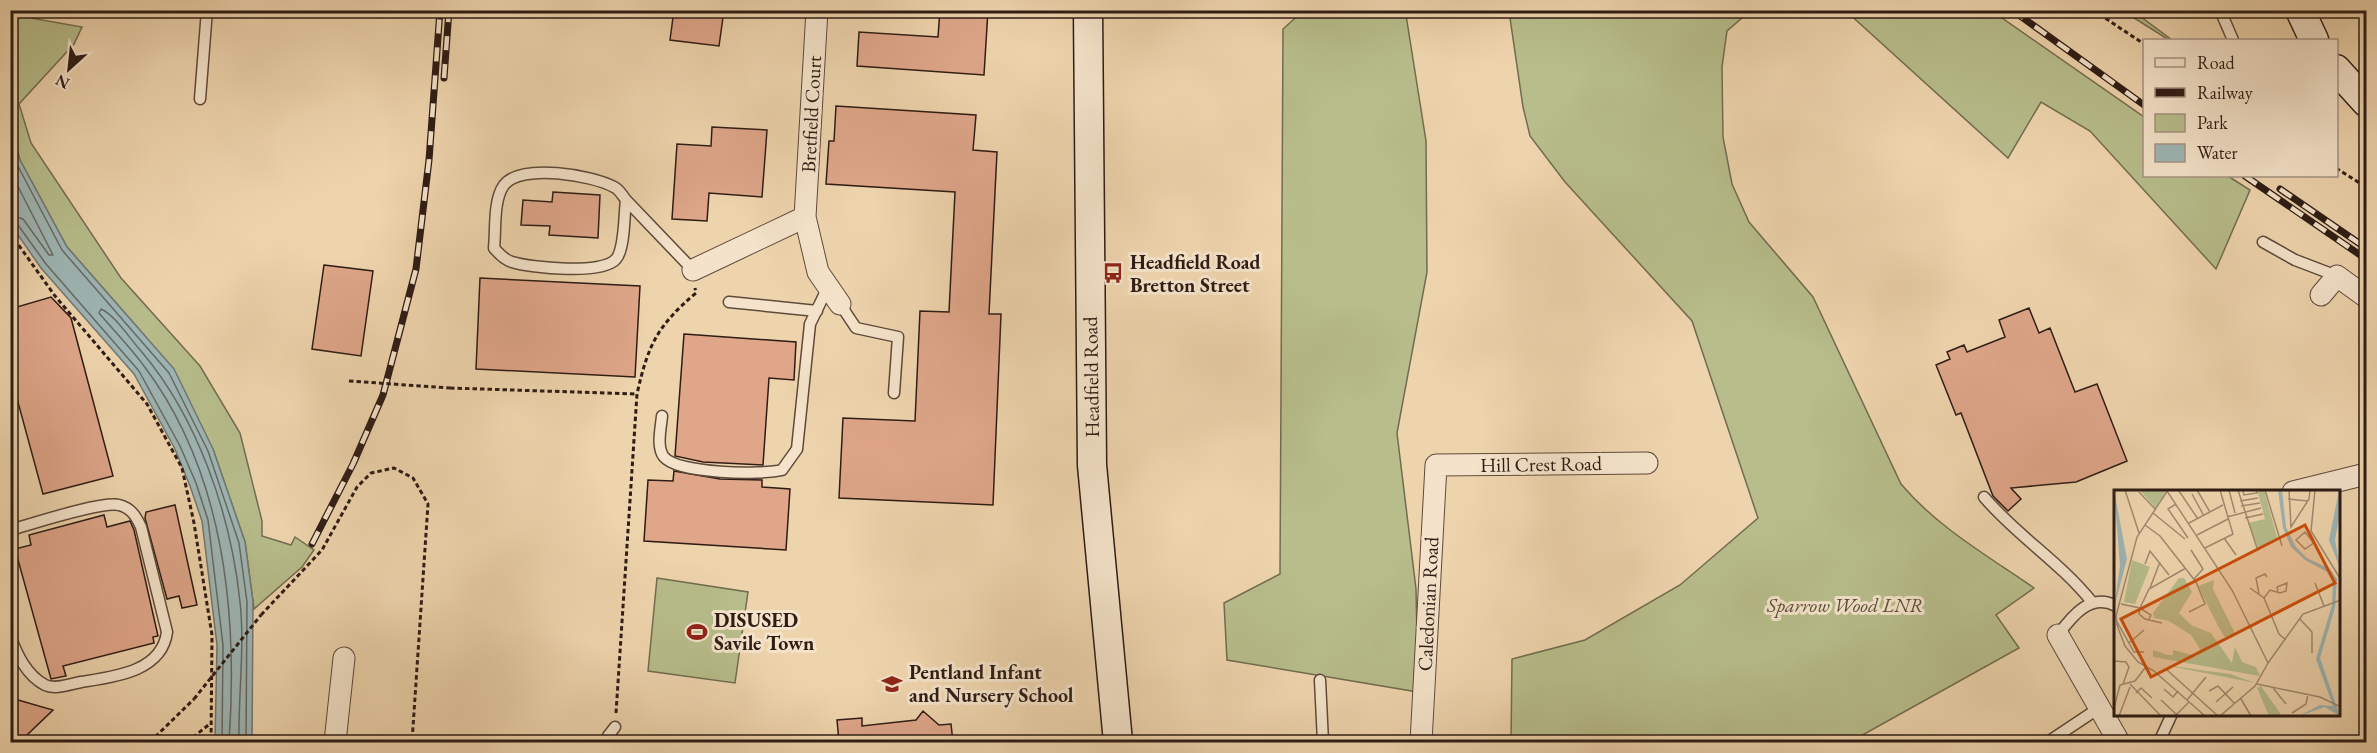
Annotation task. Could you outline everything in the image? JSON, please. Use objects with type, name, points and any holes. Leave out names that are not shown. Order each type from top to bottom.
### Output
[{"type":"street","name":"Bretfield Court","points":[[817,10],[805,217],[818,272],[834,295]]},
{"type":"street","name":"Headfield Road","points":[[1088,10],[1092,465],[1118,742]]},
{"type":"street","points":[[2300,10],[2314,39]]},
{"type":"street","points":[[2338,70],[2367,102]]},
{"type":"street","points":[[693,270],[805,217]]},
{"type":"street","points":[[2321,295],[2337,276],[2367,297]]},
{"type":"street","name":"Hill Crest Road","points":[[1436,465],[1647,463]]},
{"type":"street","name":"Caledonian Road","points":[[1421,742],[1436,465]]},
{"type":"street","points":[[2301,490],[2367,474]]},
{"type":"street","points":[[2058,635],[2119,742]]},
{"type":"street","points":[[335,742],[344,658]]},
{"type":"lane","points":[[200,99],[207,10]]},
{"type":"lane","points":[[2220,10],[2233,39]]},
{"type":"lane","points":[[626,200],[621,247],[617,259],[608,265],[598,268],[555,268],[511,262],[494,248],[499,195],[504,185],[513,177],[540,173],[582,176],[617,188],[693,270]]},
{"type":"lane","points":[[2263,242],[2295,260],[2337,276]]},
{"type":"lane","points":[[662,416],[660,443],[663,455],[671,463],[693,468],[767,474],[782,470],[791,460],[798,442],[810,324],[817,311],[834,295],[856,328],[898,337],[894,393]]},
{"type":"lane","points":[[729,302],[817,311]]},
{"type":"lane","points":[[1984,497],[1996,512],[2074,579],[2092,602]]},
{"type":"lane","points":[[10,530],[112,504],[129,509],[136,515],[141,527],[167,632],[163,647],[135,670],[52,687],[36,679],[26,669],[10,636]]},
{"type":"lane","points":[[2058,635],[2071,618],[2092,602],[2100,601],[2114,605]]},
{"type":"lane","points":[[1320,681],[1323,742]]},
{"type":"lane","points":[[2048,742],[2099,708]]},
{"type":"lane","points":[[2159,742],[2171,717]]},
{"type":"lane","points":[[607,742],[608,736],[615,727]]},
{"type":"path","points":[[2093,10],[2143,43]]},
{"type":"path","points":[[2338,169],[2367,187]]},
{"type":"path","points":[[10,232],[56,296],[147,404],[182,468],[194,523],[212,635],[211,742]]},
{"type":"path","points":[[615,727],[637,394],[644,363],[656,335],[674,312],[696,293],[693,270]]},
{"type":"path","points":[[349,381],[450,388],[637,394]]},
{"type":"path","points":[[150,742],[194,699],[261,615],[322,550],[357,487],[371,473],[394,468],[413,478],[428,504],[412,742]]},
{"type":"path","points":[[187,742],[211,723]]},
{"type":"green space","points":[[10,11],[28,11],[25,17],[82,27],[74,44],[19,104],[31,143],[121,278],[200,366],[240,433],[262,521],[262,536],[291,545],[295,537],[314,550],[302,567],[254,609],[245,542],[213,449],[145,336],[67,247],[20,160],[11,129]]},
{"type":"green space","points":[[1303,11],[1398,11],[1406,15],[1426,141],[1427,272],[1397,433],[1416,589],[1418,692],[1227,660],[1224,603],[1280,574],[1283,29]]},
{"type":"green space","name":"Sparrow Wood LNR","points":[[1509,11],[1750,11],[1727,31],[1722,67],[1723,137],[1732,184],[1749,222],[1813,297],[1901,484],[1930,514],[2034,588],[1996,615],[2019,648],[1850,742],[1511,742],[1512,659],[1585,640],[1680,585],[1758,518],[1692,321],[1565,182],[1530,136],[1523,107]]},
{"type":"green space","points":[[1846,11],[1992,11],[2143,116],[2143,177],[2230,177],[2250,190],[2216,269],[2090,131],[2041,102],[2008,158]]},
{"type":"green space","points":[[2123,11],[2133,11],[2171,39]]},
{"type":"green space","name":"DISUSED Savile Town","points":[[657,578],[748,592],[735,683],[648,671]]},
{"type":"water","points":[[11,129],[20,160],[67,247],[174,369],[213,449],[245,542],[253,602],[252,742],[215,742],[217,645],[202,521],[190,486],[175,449],[134,374],[41,268],[11,225]]},
{"type":"building","points":[[674,10],[724,10],[719,46],[670,40]]},
{"type":"building","points":[[940,10],[988,10],[984,75],[857,66],[859,32],[938,37]]},
{"type":"building","points":[[836,106],[976,115],[973,150],[997,152],[989,314],[1001,314],[993,505],[839,498],[843,418],[915,421],[920,311],[949,312],[955,192],[826,184],[829,141],[834,141]]},
{"type":"building","points":[[712,127],[767,130],[762,197],[709,193],[707,221],[672,219],[677,144],[711,146]]},
{"type":"building","points":[[553,192],[600,195],[598,238],[549,235],[550,226],[521,225],[523,200],[552,202]]},
{"type":"building","points":[[324,265],[373,271],[361,356],[312,349]]},
{"type":"building","points":[[480,278],[640,286],[635,377],[476,369]]},
{"type":"building","points":[[51,297],[71,318],[113,476],[43,494],[10,373],[10,309]]},
{"type":"building","points":[[2029,308],[2039,333],[2050,328],[2075,392],[2097,384],[2127,461],[2076,482],[2011,488],[2021,499],[2008,511],[1993,496],[1961,413],[1956,415],[1936,365],[1950,359],[1947,352],[1964,345],[1967,352],[2005,337],[1999,320]]},
{"type":"building","points":[[684,334],[796,342],[794,380],[769,378],[763,465],[703,462],[675,456]]},
{"type":"building","points":[[674,471],[720,479],[762,480],[762,487],[790,489],[786,550],[644,541],[648,480],[673,481]]},
{"type":"building","points":[[175,505],[197,605],[182,608],[179,596],[167,599],[145,518],[146,512]]},
{"type":"building","points":[[104,515],[107,527],[130,521],[158,636],[153,637],[154,643],[63,666],[66,676],[51,679],[15,549],[31,545],[29,535]]},
{"type":"building","points":[[18,700],[53,710],[26,736],[24,742],[10,742],[10,709]]},
{"type":"building","points":[[923,711],[939,725],[951,724],[953,742],[839,742],[837,720],[862,718],[862,726],[916,720]]},
{"type":"railway","points":[[312,544],[353,464],[383,395],[416,269],[429,160],[440,10]]},
{"type":"railway","points":[[444,78],[449,10]]},
{"type":"railway","points":[[2012,10],[2143,104]]},
{"type":"railway","points":[[2246,177],[2366,259]]},
{"type":"railway","points":[[2280,189],[2366,248]]},
{"type":"place","name":"Headfield Road Bretton Street","points":[[1113,273]]},
{"type":"place","name":"DISUSED Savile Town","points":[[697,632]]},
{"type":"place","name":"Pentland Infant and Nursery School","points":[[892,684]]}]
